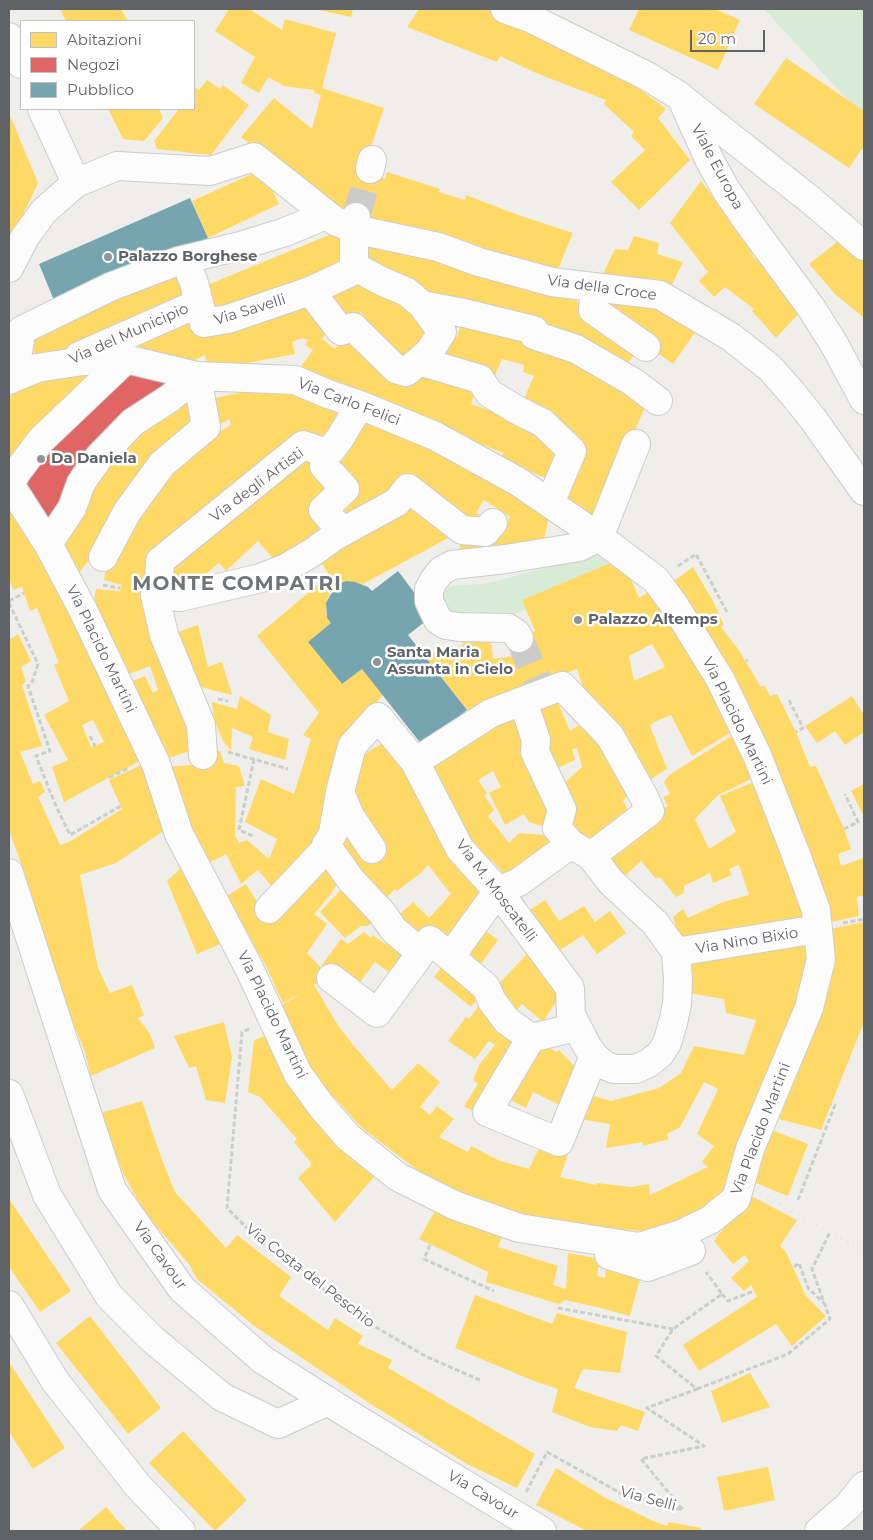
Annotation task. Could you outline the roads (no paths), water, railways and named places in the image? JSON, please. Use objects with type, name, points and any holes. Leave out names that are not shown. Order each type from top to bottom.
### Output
[{"type":"street","points":[[505,9],[530,18],[638,72],[681,97],[813,202],[864,246]]},
{"type":"street","points":[[9,37],[20,62]]},
{"type":"street","name":"Viale Europa","points":[[681,97],[726,190],[812,309],[834,344],[864,400]]},
{"type":"street","points":[[9,268],[25,237],[44,210],[76,183],[42,110]]},
{"type":"street","name":"Via della Croce","points":[[76,183],[117,166],[210,171],[254,157],[335,221],[355,223],[438,247],[479,262],[552,282],[660,296],[710,323],[770,368],[833,445],[864,491]]},
{"type":"street","points":[[11,379],[22,330],[110,287],[178,261],[249,244],[326,215]]},
{"type":"street","points":[[310,291],[342,331],[353,327],[396,369],[406,372],[430,351],[442,332],[422,305],[407,292],[354,266],[355,223]]},
{"type":"street","name":"Via Savelli","points":[[184,260],[194,283],[204,323],[228,319],[310,291],[351,272],[354,266]]},
{"type":"street","points":[[595,287],[592,310],[646,347]]},
{"type":"street","name":"Via del Municipio","points":[[59,365],[199,303]]},
{"type":"street","points":[[422,305],[534,330],[534,335],[576,349],[633,382],[658,401]]},
{"type":"street","points":[[9,484],[26,459],[54,427],[126,359]]},
{"type":"street","name":"Via Carlo Felici","points":[[11,379],[37,368],[83,361],[126,359],[197,376],[295,380],[435,436],[517,481],[599,537]]},
{"type":"street","points":[[419,361],[480,380],[489,393],[543,423],[572,451],[550,503]]},
{"type":"street","points":[[48,544],[65,520],[81,483],[99,457],[133,422],[170,398],[197,376],[206,427],[162,464],[127,512],[103,557]]},
{"type":"street","name":"Via degli Artisti","points":[[215,753],[164,636],[160,561],[303,445],[324,452],[331,450],[360,405]]},
{"type":"street","points":[[519,638],[516,633],[508,628],[458,627],[446,625],[438,620],[429,601],[429,589],[434,580],[441,571],[452,566],[579,547],[599,537],[636,444]]},
{"type":"street","points":[[324,466],[345,490],[323,510],[343,532]]},
{"type":"street","name":"Via Placido Martini","points":[[9,484],[48,544],[83,610],[152,757],[180,834],[249,968],[298,1074],[322,1107],[348,1137],[398,1178],[454,1205],[519,1228],[640,1247],[681,1234],[710,1220],[736,1199],[750,1150],[809,1008],[820,959],[816,910],[796,852],[757,755],[720,679],[675,606],[656,580],[599,537]]},
{"type":"street","points":[[162,590],[180,597],[260,578],[286,568],[335,536],[397,502],[408,488],[462,530],[485,532],[493,522]]},
{"type":"street","points":[[452,566],[455,539],[454,524]]},
{"type":"street","points":[[415,762],[491,713],[542,691]]},
{"type":"street","points":[[450,957],[498,891],[581,850],[650,811],[610,736],[542,691]]},
{"type":"street","points":[[542,691],[535,752],[562,809],[558,828],[655,923],[676,952],[677,1004],[668,1043],[660,1054],[649,1063],[636,1069],[614,1069],[604,1065],[586,1046],[577,1027],[532,1038],[487,1112],[559,1142],[594,1056]]},
{"type":"street","name":"Via M. Moscatelli","points":[[340,792],[352,746],[378,717],[415,762],[460,848],[498,891],[570,988],[571,1015],[577,1027]]},
{"type":"street","points":[[269,909],[323,852],[333,832],[340,792]]},
{"type":"street","points":[[340,792],[350,816],[372,848]]},
{"type":"street","points":[[326,845],[351,880],[382,913],[394,930],[421,953]]},
{"type":"street","name":"Via Cavour","points":[[9,873],[112,1190],[182,1289],[263,1360],[328,1402],[542,1531]]},
{"type":"street","name":"Via Nino Bixio","points":[[676,952],[818,929]]},
{"type":"street","points":[[331,978],[377,1013],[430,940],[486,987],[492,1001],[507,1021],[532,1038]]},
{"type":"street","points":[[9,1094],[47,1195],[109,1296],[152,1340],[222,1397],[278,1424],[328,1402]]},
{"type":"street","points":[[519,1228],[648,1266],[691,1251]]},
{"type":"street","points":[[9,1306],[55,1381],[138,1486],[181,1531]]},
{"type":"street","points":[[819,1531],[849,1505],[864,1486]]},
{"type":"tunnel","points":[[356,217],[370,169]]},
{"type":"tunnel","points":[[519,638],[539,683]]},
{"type":"railway","points":[[749,1187],[864,1251]]},
{"type":"place","name":"Palazzo Borghese","points":[[108,257]]},
{"type":"place","name":"Da Daniela","points":[[41,459]]},
{"type":"place","name":"Palazzo Altemps","points":[[578,620]]},
{"type":"place","name":"Santa Maria Assunta in Cielo","points":[[377,662]]},
{"type":"district","name":"MONTE COMPATRI","points":[[237,584]]}]
